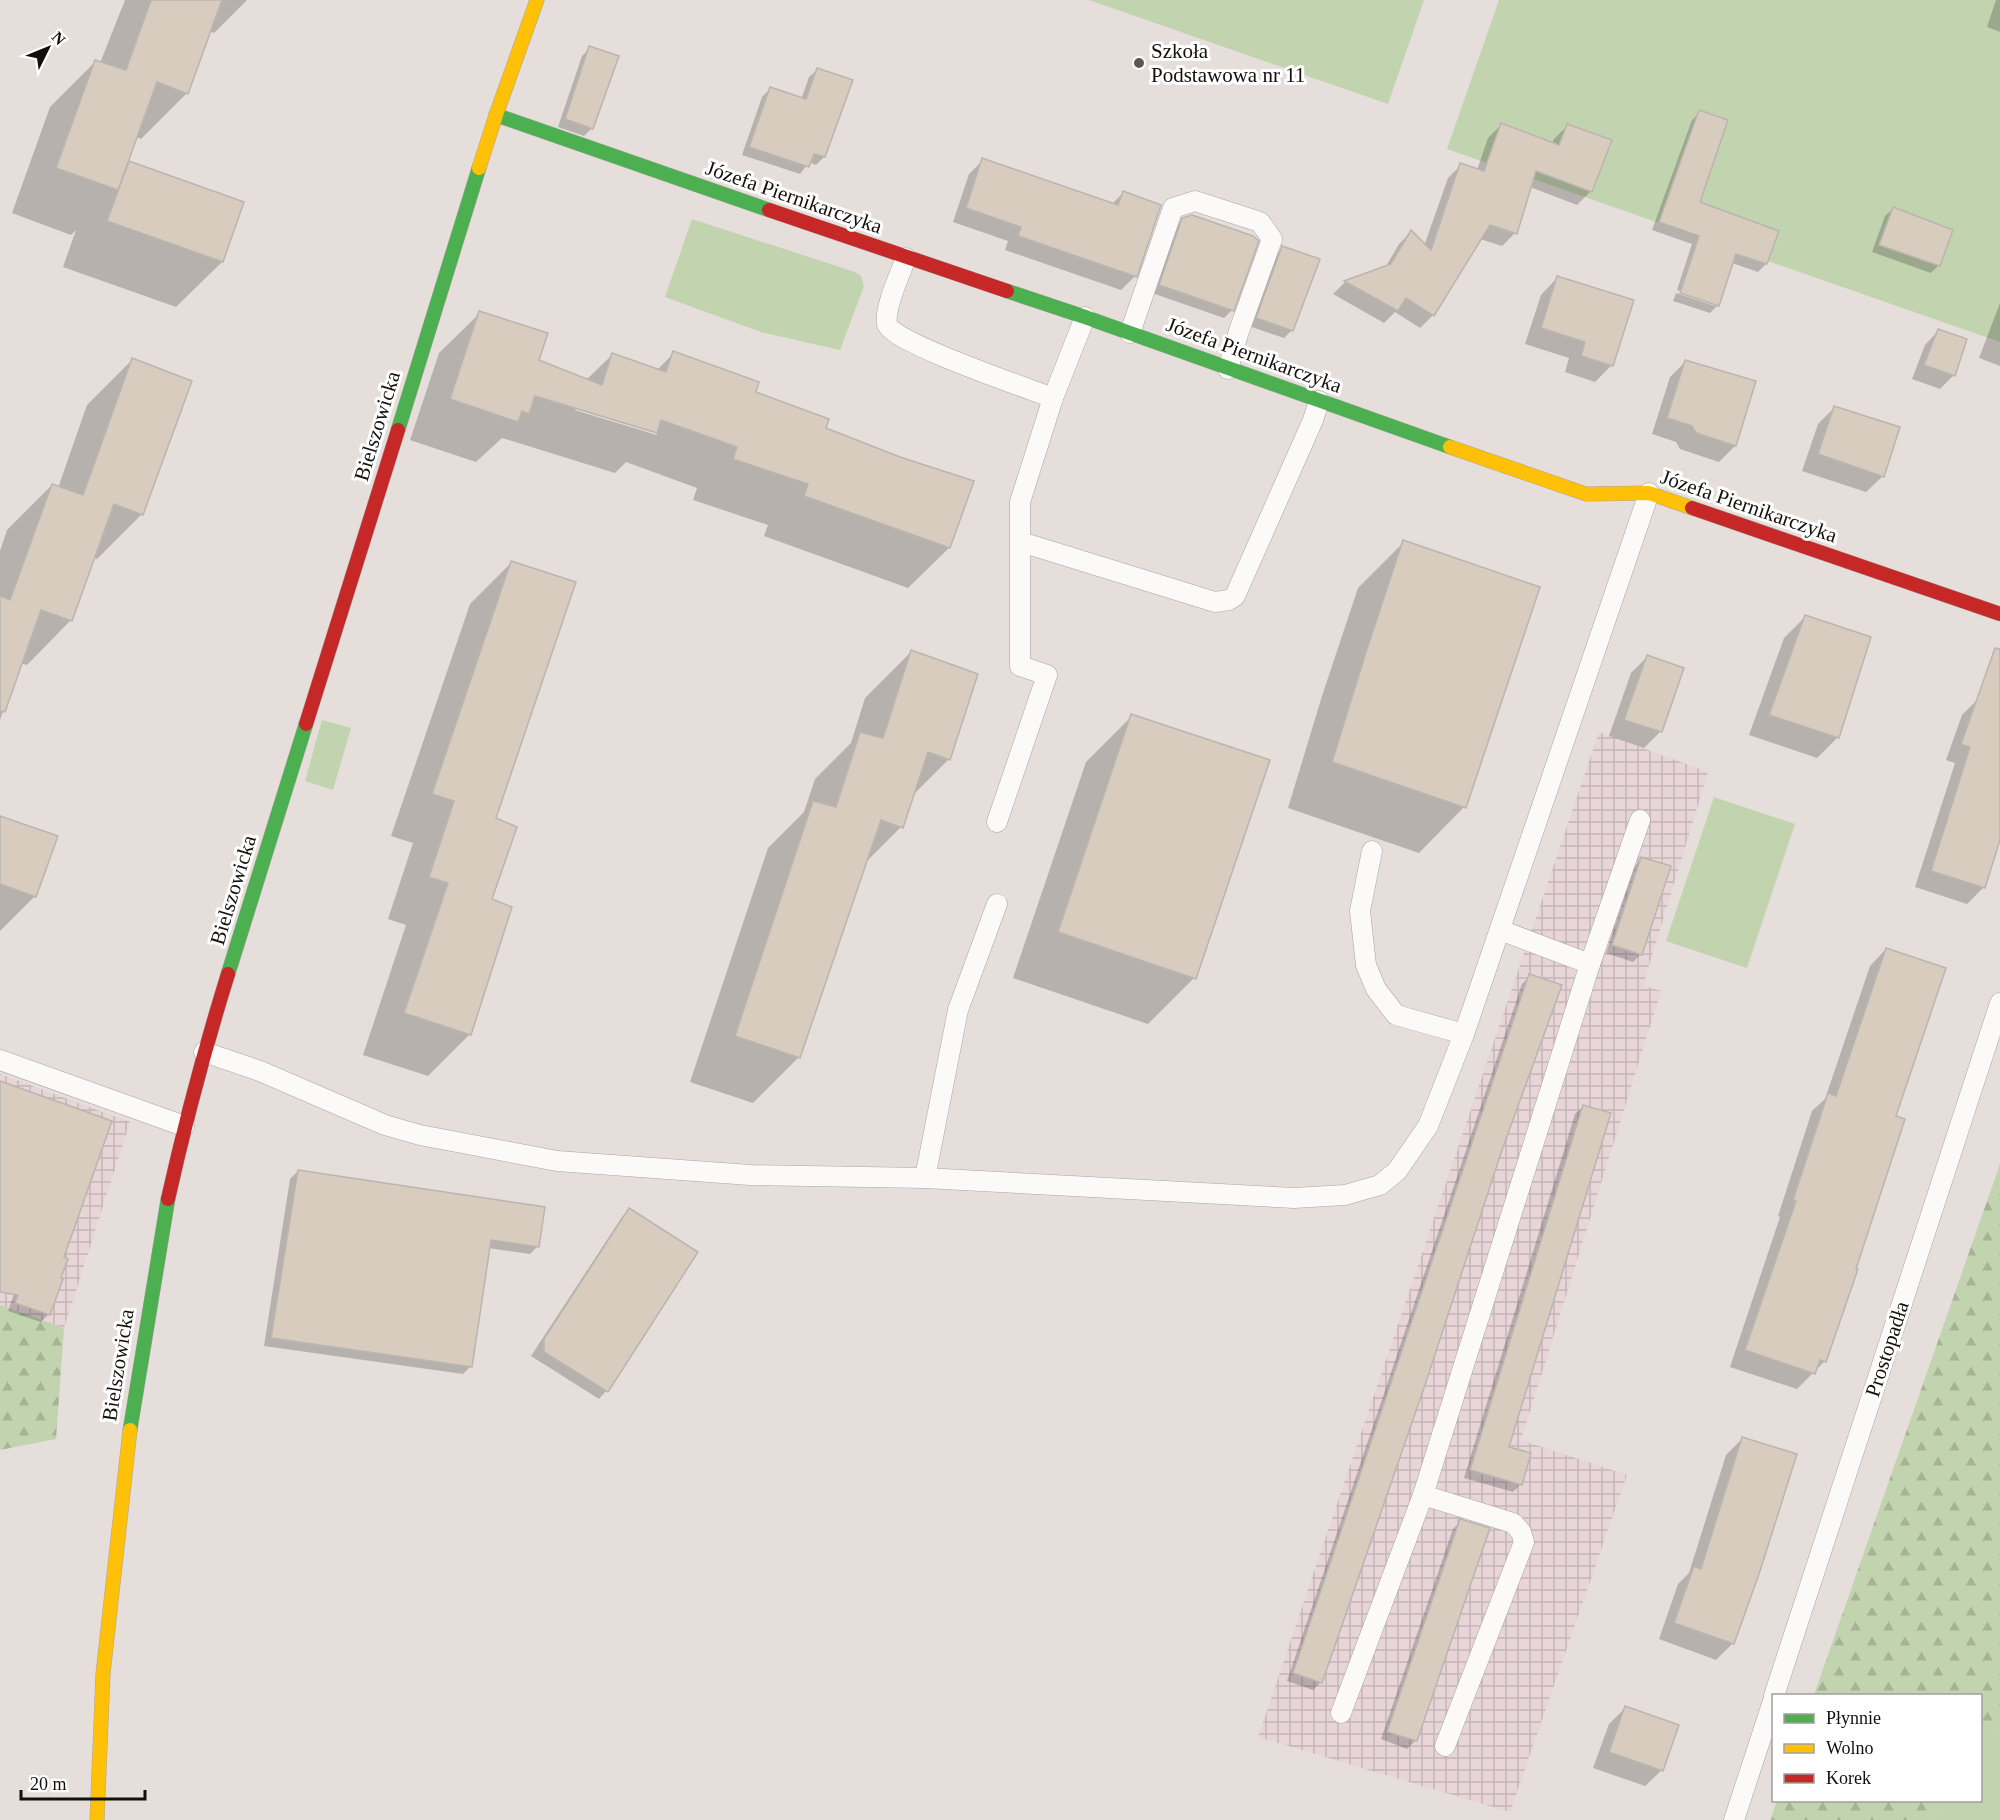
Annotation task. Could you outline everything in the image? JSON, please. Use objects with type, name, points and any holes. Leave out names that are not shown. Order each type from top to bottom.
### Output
[{"type":"street","name":"Bielszowicka","points":[[97,1820],[103,1674],[131,1417],[154,1272],[184,1126],[204,1052],[496,115],[537,0]]},
{"type":"street","name":"Józefa Piernikarczyka","points":[[496,115],[906,258],[1085,317],[1586,494],[1635,491],[1649,493],[2000,614]]},
{"type":"lane","points":[[1130,333],[1173,208],[1195,201],[1260,222],[1272,239],[1228,369]]},
{"type":"lane","points":[[906,258],[889,306],[887,324],[891,330],[914,345],[1053,398]]},
{"type":"lane","points":[[997,822],[1047,675],[1020,666],[1020,502],[1053,398],[1085,317]]},
{"type":"lane","points":[[1021,542],[1215,602],[1229,600],[1235,596],[1313,420],[1319,401]]},
{"type":"lane","points":[[204,1052],[260,1071],[385,1125],[420,1135],[557,1161],[750,1175],[926,1178],[1294,1198],[1345,1195],[1380,1185],[1397,1171],[1428,1126],[1464,1034],[1649,493]]},
{"type":"lane","points":[[1341,1713],[1423,1495],[1590,964],[1640,820]]},
{"type":"lane","points":[[1372,851],[1360,911],[1366,965],[1376,989],[1396,1015],[1464,1034]]},
{"type":"lane","points":[[926,1178],[958,1010],[997,904]]},
{"type":"lane","points":[[1500,930],[1590,964]]},
{"type":"lane","name":"Prostopadła","points":[[1775,1694],[2000,1003]]},
{"type":"lane","points":[[0,1060],[184,1126]]},
{"type":"lane","points":[[1423,1495],[1513,1523],[1521,1532],[1524,1542],[1445,1746]]},
{"type":"lane","name":"Prostopadła","points":[[1734,1820],[1772,1703]]},
{"type":"shaded area","points":[[1599,732],[1708,772],[1643,985],[1661,991],[1521,1440],[1627,1475],[1510,1812],[1258,1737]]},
{"type":"shaded area","points":[[0,1074],[130,1122],[64,1328],[0,1305]]},
{"type":"green space","points":[[1089,0],[1424,0],[1388,104]]},
{"type":"green space","points":[[1499,0],[2000,0],[2000,342],[1447,149]]},
{"type":"green space","points":[[692,219],[855,272],[861,276],[864,286],[840,350],[761,332],[665,297]]},
{"type":"green space","points":[[322,720],[351,728],[333,790],[305,781]]},
{"type":"green space","points":[[1714,797],[1795,824],[1747,968],[1666,941]]},
{"type":"green space","points":[[2000,1164],[2000,1725],[1982,1750],[1982,1694],[1814,1694]]},
{"type":"green space","points":[[0,1305],[64,1328],[56,1439],[0,1450]]},
{"type":"green space","points":[[2000,1725],[2000,1820],[1929,1820],[1942,1802],[1982,1802],[1982,1750]]},
{"type":"green space","points":[[1776,1802],[1942,1802],[1929,1820],[1770,1820]]},
{"type":"building","points":[[151,0],[222,0],[188,94],[157,82],[118,190],[56,168],[95,60],[126,70]]},
{"type":"building","points":[[589,46],[619,56],[593,129],[565,119]]},
{"type":"building","points":[[817,68],[853,80],[825,157],[814,154],[809,167],[749,147],[770,87],[806,99]]},
{"type":"building","points":[[1699,110],[1728,120],[1700,202],[1779,231],[1767,264],[1736,254],[1719,306],[1680,293],[1699,236],[1659,222]]},
{"type":"building","points":[[1501,123],[1559,145],[1567,124],[1612,140],[1592,192],[1536,171],[1517,234],[1490,225],[1434,316],[1406,298],[1398,311],[1344,281],[1391,264],[1411,230],[1431,250],[1460,163],[1484,171]]},
{"type":"building","points":[[982,158],[1118,205],[1123,191],[1161,205],[1137,277],[1018,236],[1021,227],[966,208]]},
{"type":"building","points":[[129,161],[244,202],[223,262],[107,221]]},
{"type":"building","points":[[1893,207],[1953,230],[1940,266],[1879,245]]},
{"type":"building","points":[[1192,215],[1253,236],[1259,241],[1234,311],[1159,285],[1182,218]]},
{"type":"building","points":[[1282,246],[1320,259],[1293,331],[1256,318]]},
{"type":"building","points":[[1557,276],[1634,300],[1613,366],[1581,356],[1585,342],[1541,328]]},
{"type":"building","points":[[479,311],[548,333],[539,360],[602,385],[612,353],[666,372],[673,351],[759,382],[756,392],[829,419],[826,428],[900,457],[974,481],[950,548],[804,496],[808,484],[733,459],[737,447],[661,420],[657,433],[535,396],[529,414],[522,411],[518,422],[450,399]]},
{"type":"building","points":[[1938,329],[1967,339],[1955,376],[1924,365]]},
{"type":"building","points":[[132,358],[192,381],[143,515],[114,504],[72,621],[41,610],[5,712],[0,711],[0,596],[10,600],[52,484],[83,495]]},
{"type":"building","points":[[1685,360],[1756,381],[1736,446],[1696,433],[1692,426],[1667,418]]},
{"type":"building","points":[[1834,406],[1900,427],[1884,477],[1818,454]]},
{"type":"building","points":[[1403,540],[1540,587],[1466,808],[1332,762]]},
{"type":"building","points":[[511,561],[576,582],[496,818],[517,827],[492,899],[512,907],[471,1035],[404,1013],[448,883],[429,877],[454,801],[432,794]]},
{"type":"building","points":[[1805,615],[1871,637],[1839,738],[1769,715]]},
{"type":"building","points":[[1995,648],[2000,649],[2000,840],[1985,888],[1931,871],[1970,747],[1961,744]]},
{"type":"building","points":[[911,650],[978,674],[950,760],[928,752],[903,828],[881,820],[800,1058],[735,1036],[813,801],[836,807],[860,732],[883,738]]},
{"type":"building","points":[[1647,655],[1684,668],[1662,732],[1624,720]]},
{"type":"building","points":[[1131,714],[1270,760],[1196,979],[1058,932]]},
{"type":"building","points":[[0,816],[58,836],[36,897],[0,884]]},
{"type":"building","points":[[1641,857],[1671,866],[1642,955],[1612,945]]},
{"type":"building","points":[[1886,948],[1946,968],[1896,1116],[1905,1119],[1856,1269],[1858,1269],[1826,1362],[1820,1360],[1815,1374],[1745,1350],[1796,1201],[1793,1200],[1828,1093],[1836,1096]]},
{"type":"building","points":[[1529,974],[1562,985],[1502,1150],[1426,1382],[1322,1683],[1293,1673]]},
{"type":"building","points":[[0,1081],[112,1121],[64,1257],[68,1259],[50,1315],[15,1303],[18,1295],[0,1292]]},
{"type":"building","points":[[1583,1105],[1611,1113],[1509,1447],[1531,1453],[1522,1485],[1470,1470]]},
{"type":"building","points":[[298,1170],[545,1207],[539,1247],[491,1240],[472,1367],[271,1338]]},
{"type":"building","points":[[629,1208],[698,1252],[608,1392],[544,1352],[544,1339]]},
{"type":"building","points":[[1742,1437],[1797,1454],[1734,1644],[1674,1623],[1694,1566],[1701,1569]]},
{"type":"building","points":[[1460,1519],[1490,1528],[1417,1741],[1387,1732]]},
{"type":"building","points":[[1625,1706],[1679,1725],[1663,1771],[1609,1752]]},
{"type":"traffic: fast","points":[[496,115],[769,210]]},
{"type":"traffic: fast","points":[[398,430],[479,168]]},
{"type":"traffic: fast","points":[[1007,291],[1450,447]]},
{"type":"traffic: fast","points":[[228,974],[306,724]]},
{"type":"traffic: fast","points":[[130,1430],[168,1199]]},
{"type":"traffic: slow","points":[[479,168],[537,0]]},
{"type":"traffic: slow","points":[[1450,447],[1586,494],[1649,493],[1692,508]]},
{"type":"traffic: slow","points":[[97,1820],[103,1674],[130,1430]]},
{"type":"traffic: jam","points":[[769,210],[1007,291]]},
{"type":"traffic: jam","points":[[306,724],[398,430]]},
{"type":"traffic: jam","points":[[1692,508],[2000,614]]},
{"type":"traffic: jam","points":[[168,1199],[181,1142],[228,974]]},
{"type":"place","name":"Szkoła Podstawowa nr 11","points":[[1139,63]]}]
